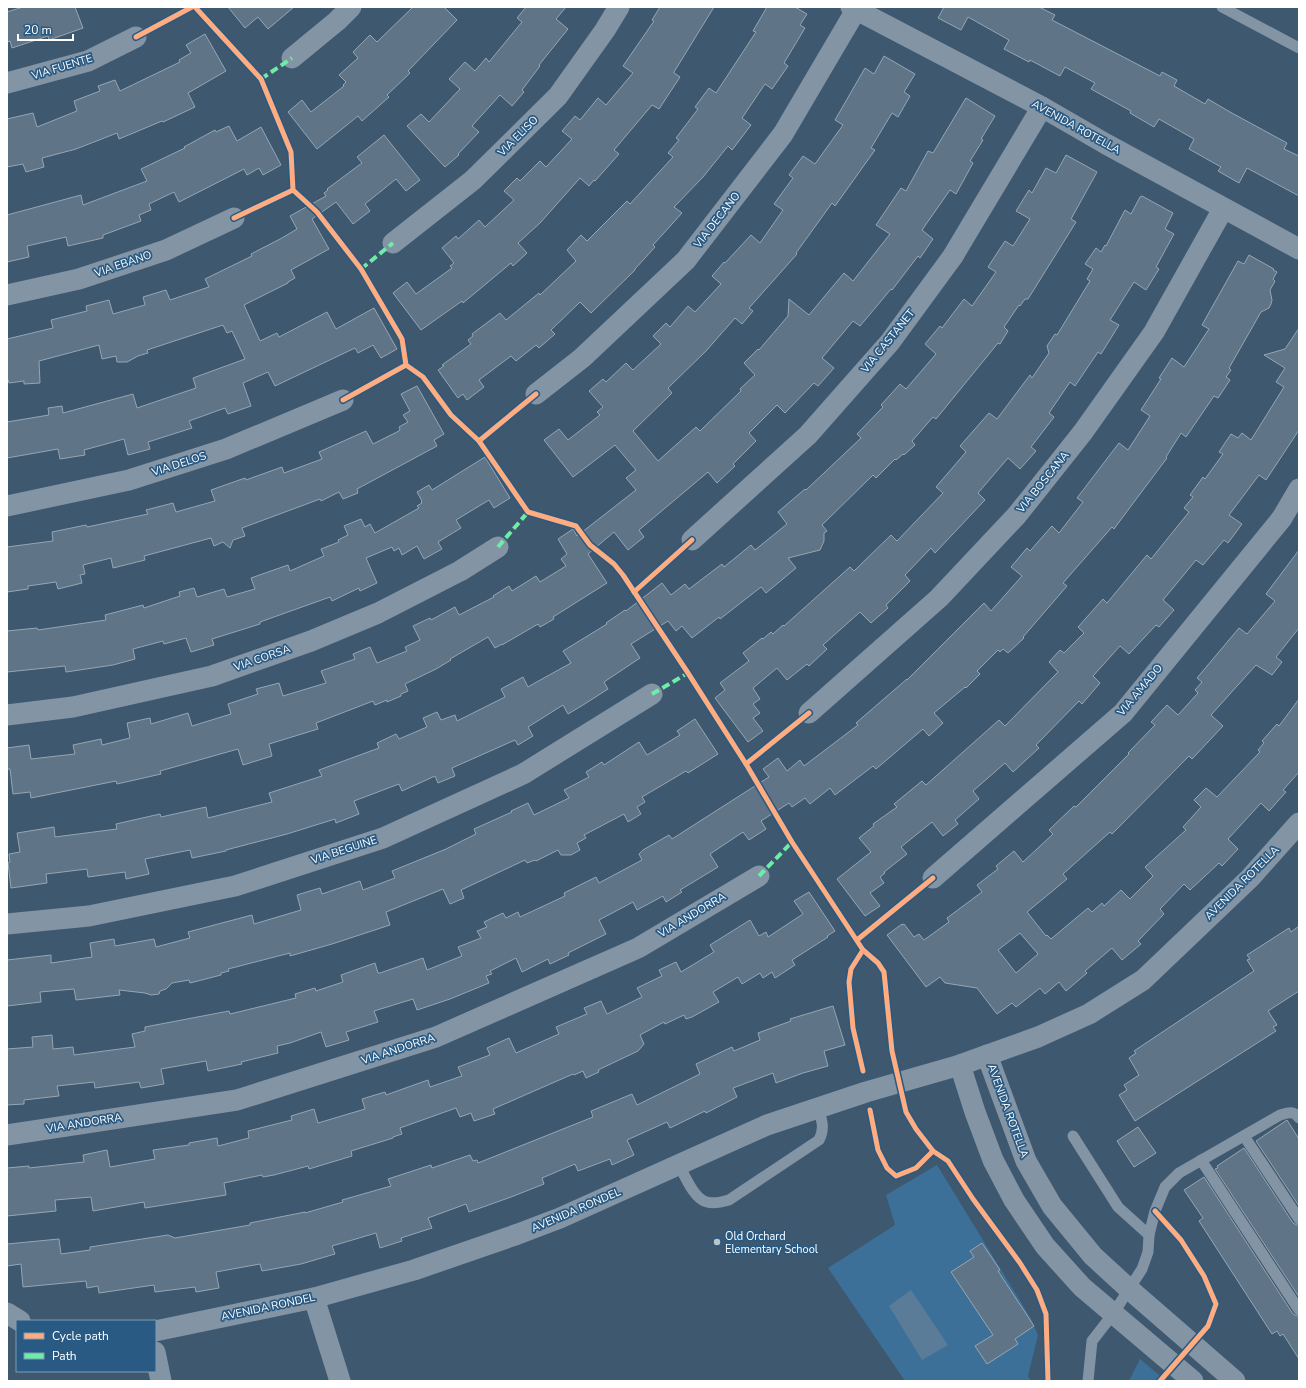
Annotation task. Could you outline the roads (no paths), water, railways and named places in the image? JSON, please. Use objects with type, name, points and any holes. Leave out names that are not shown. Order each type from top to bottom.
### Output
[{"type":"street","points":[[292,58],[337,21],[351,7]]},
{"type":"street","name":"VIA ELISO","points":[[393,243],[473,180],[558,96],[605,30],[619,7]]},
{"type":"street","name":"AVENIDA ROTELLA","points":[[853,9],[1042,107],[1223,209],[1299,249]]},
{"type":"street","name":"VIA DECANO","points":[[536,394],[582,358],[686,260],[783,134],[853,9]]},
{"type":"street","name":"VIA FUENTE","points":[[7,83],[88,61],[136,38]]},
{"type":"street","name":"VIA CASTANET","points":[[692,540],[808,435],[890,342],[953,256],[1042,107]]},
{"type":"street","name":"VIA BOSCANA","points":[[810,713],[939,598],[1017,514],[1083,432],[1154,332],[1223,209]]},
{"type":"street","name":"VIA EBANO","points":[[7,295],[79,279],[166,250],[234,218]]},
{"type":"street","name":"VIA DELOS","points":[[7,506],[129,480],[226,449],[343,400]]},
{"type":"street","name":"VIA AMADO","points":[[933,878],[1123,713],[1282,518],[1299,489]]},
{"type":"street","name":"VIA CORSA","points":[[7,715],[73,707],[212,676],[311,641],[378,613],[460,571],[498,547]]},
{"type":"street","name":"VIA BEGUINE","points":[[7,924],[89,916],[235,886],[383,838],[523,774],[652,694]]},
{"type":"street","name":"AVENIDA ROTELLA","points":[[1235,1381],[1129,1289],[1094,1256],[1052,1206],[1026,1161],[987,1055],[1038,1037],[1089,1014],[1143,980],[1250,878],[1299,823]]},
{"type":"street","name":"VIA ANDORRA","points":[[7,1135],[237,1100],[436,1037],[638,948],[759,876]]},
{"type":"street","name":"AVENIDA RONDEL","points":[[156,1331],[314,1298],[414,1270],[560,1218],[767,1125],[866,1092],[960,1065],[987,1055]]},
{"type":"street","points":[[960,1065],[992,1160],[1014,1200],[1045,1246],[1082,1288],[1193,1381]]},
{"type":"street","points":[[314,1298],[340,1381]]},
{"type":"street","points":[[156,1357],[161,1381]]},
{"type":"lane","points":[[1222,7],[1299,48]]},
{"type":"lane","points":[[679,1165],[695,1194],[706,1202],[714,1203],[729,1200],[819,1140],[823,1134],[823,1127],[818,1108]]},
{"type":"lane","points":[[1088,1381],[1092,1341],[1113,1314],[1142,1269],[1148,1252],[1149,1235],[1155,1211],[1165,1187],[1179,1173],[1280,1115],[1290,1112],[1297,1115],[1299,1118]]},
{"type":"lane","points":[[1073,1136],[1118,1207],[1149,1235]]},
{"type":"lane","points":[[1244,1136],[1299,1219]]},
{"type":"lane","points":[[1201,1160],[1299,1310]]},
{"type":"place","name":"Old Orchard Elementary School","points":[[717,1242]]}]
